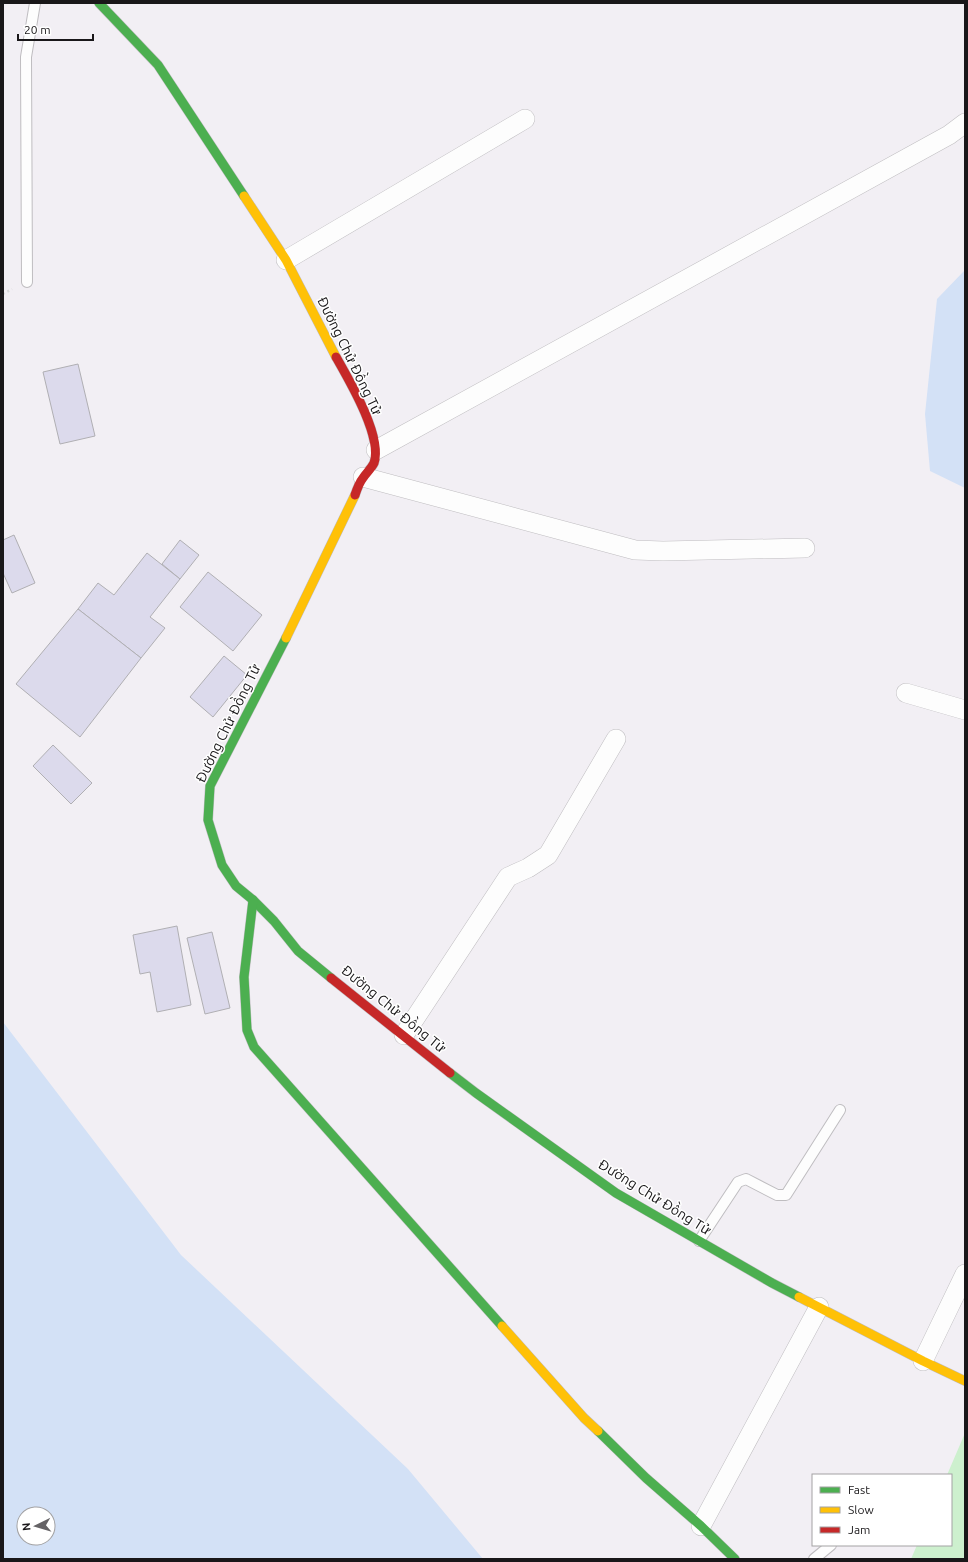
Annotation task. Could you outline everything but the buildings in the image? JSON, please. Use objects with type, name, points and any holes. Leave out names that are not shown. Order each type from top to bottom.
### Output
[{"type":"street","name":"Đường Chử Đồng Tử","points":[[99,3],[158,65],[286,260],[362,406],[376,450],[374,463],[363,477],[297,616],[210,786],[208,820],[222,865],[236,886],[253,900],[274,921],[298,951],[476,1093],[616,1193],[772,1283],[965,1381]]},
{"type":"street","points":[[286,260],[525,119]]},
{"type":"street","points":[[376,450],[949,135],[965,123]]},
{"type":"street","points":[[363,477],[635,550],[663,551],[805,548]]},
{"type":"street","points":[[906,693],[965,710]]},
{"type":"street","points":[[404,1035],[508,877],[528,868],[548,855],[616,739]]},
{"type":"street","points":[[253,900],[244,977],[247,1030],[254,1047],[447,1266],[584,1418],[646,1478],[701,1526],[735,1559]]},
{"type":"street","points":[[923,1361],[965,1274]]},
{"type":"street","points":[[701,1526],[819,1307]]},
{"type":"lane","points":[[27,282],[26,57],[35,3]]},
{"type":"lane","points":[[699,1241],[738,1182],[741,1180],[746,1179],[777,1195],[786,1195],[840,1110]]},
{"type":"lane","points":[[814,1559],[829,1546]]},
{"type":"green space","points":[[965,1433],[965,1559],[911,1559],[917,1546],[952,1546],[952,1474],[947,1474]]},
{"type":"water","points":[[965,270],[965,488],[930,471],[925,414],[937,299]]},
{"type":"water","points":[[3,1022],[181,1255],[408,1469],[483,1559],[3,1559]]},
{"type":"traffic: fast","points":[[99,3],[158,65],[244,196]]},
{"type":"traffic: fast","points":[[286,638],[210,786],[208,820],[222,865],[236,886],[253,900],[274,921],[298,951],[331,978]]},
{"type":"traffic: fast","points":[[253,900],[244,977],[247,1030],[254,1047],[502,1326]]},
{"type":"traffic: fast","points":[[450,1073],[616,1193],[799,1297]]},
{"type":"traffic: fast","points":[[598,1431],[646,1478],[701,1526],[735,1559]]},
{"type":"traffic: slow","points":[[244,196],[286,260],[336,357]]},
{"type":"traffic: slow","points":[[286,638],[355,495]]},
{"type":"traffic: slow","points":[[799,1297],[965,1381]]},
{"type":"traffic: slow","points":[[502,1326],[584,1418],[598,1431]]},
{"type":"traffic: jam","points":[[336,357],[363,409],[374,439],[374,463],[360,482],[355,495]]},
{"type":"traffic: jam","points":[[331,978],[450,1073]]}]
